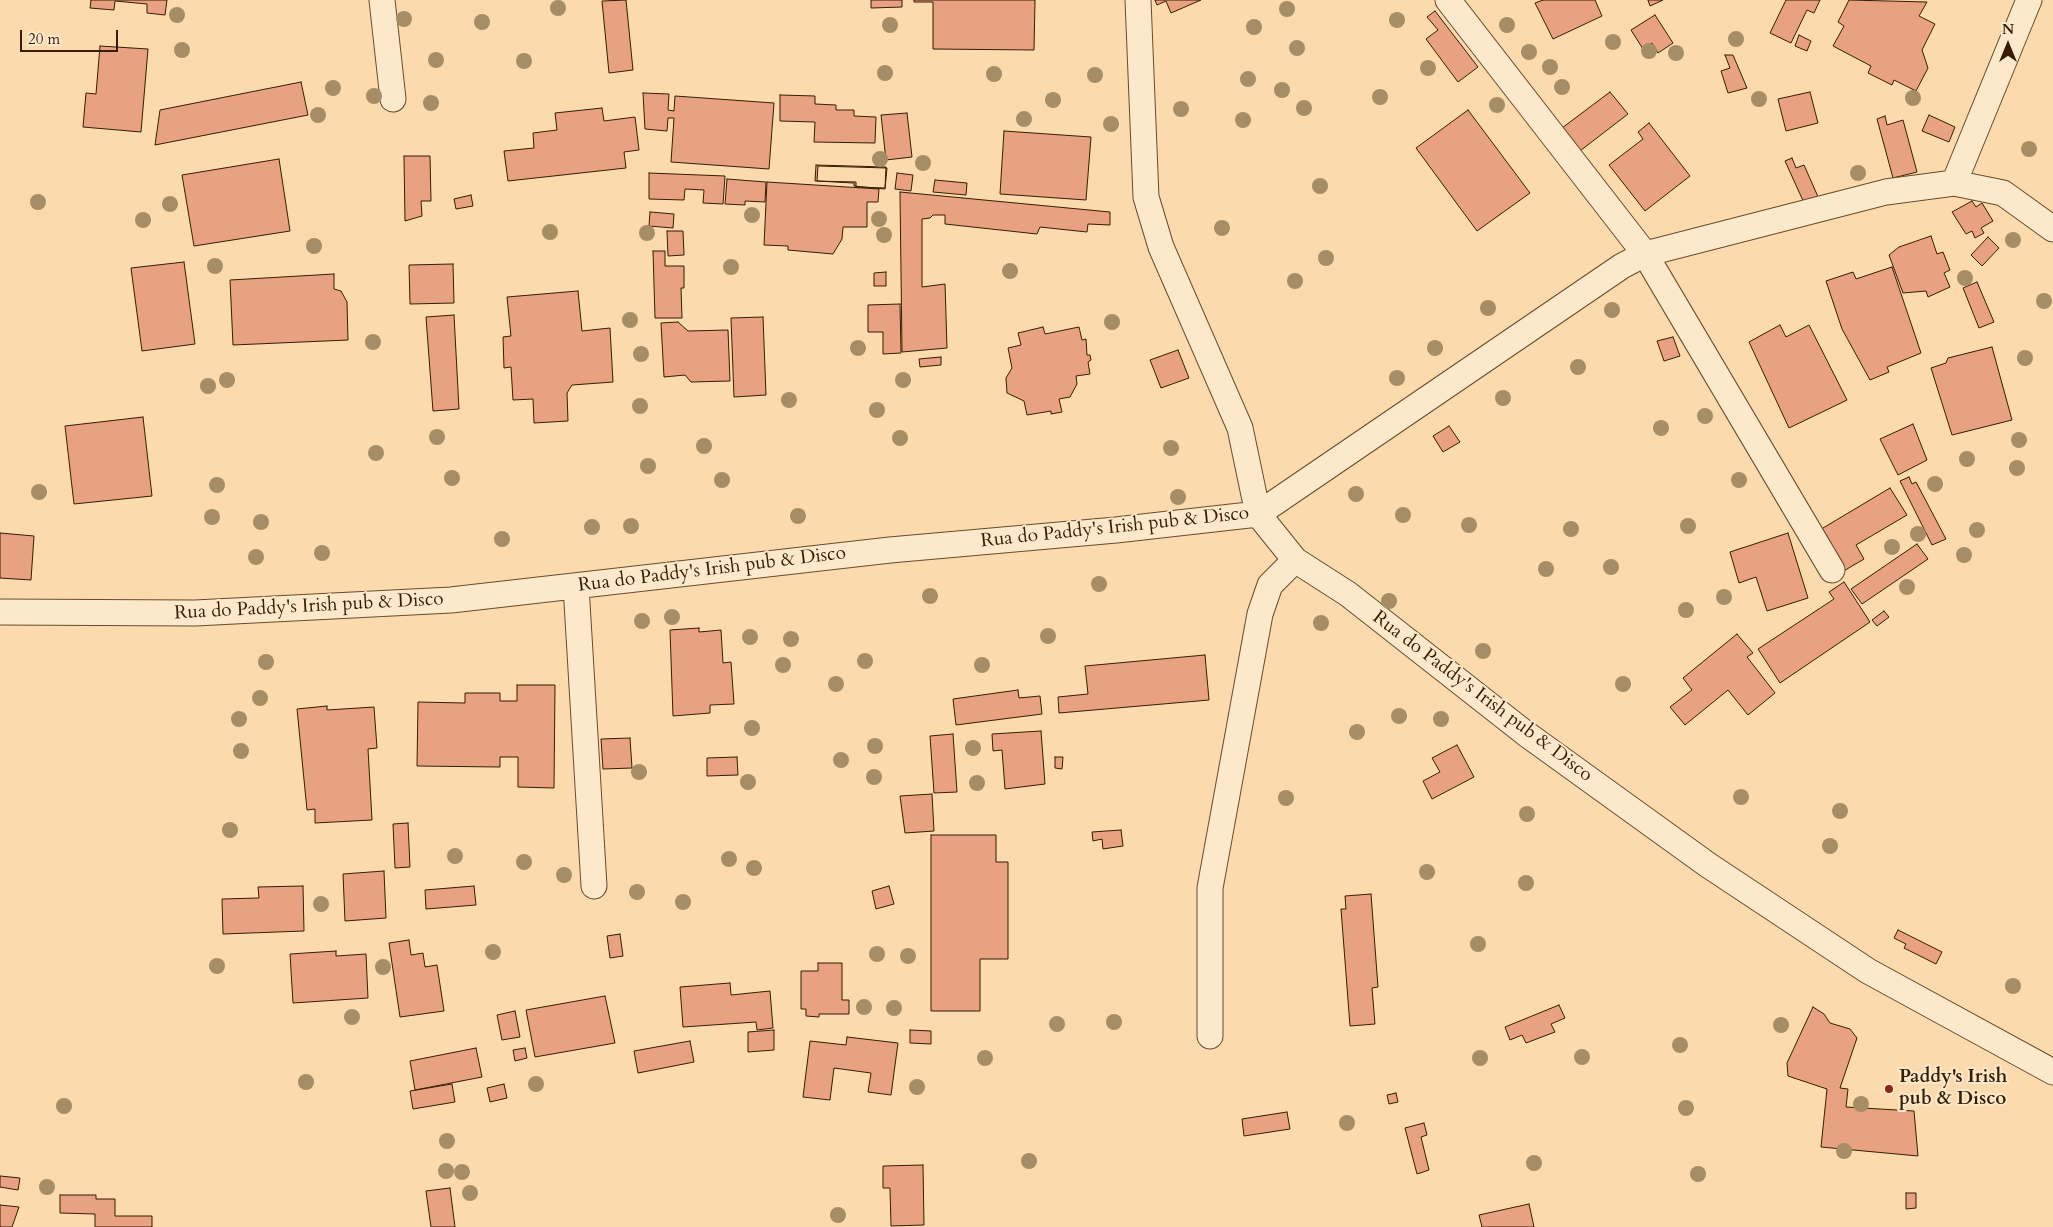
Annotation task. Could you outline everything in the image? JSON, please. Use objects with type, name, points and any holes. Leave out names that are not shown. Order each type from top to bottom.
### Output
[{"type":"street","points":[[382,0],[392,99]]},
{"type":"street","points":[[1138,0],[1146,197],[1161,247],[1240,428],[1258,514],[1622,266],[1646,254],[1886,192],[1954,184],[2003,193],[2053,229]]},
{"type":"street","points":[[1448,0],[1646,254],[1832,570]]},
{"type":"street","points":[[1954,184],[2029,0]]},
{"type":"street","name":"Rua do Paddy's Irish pub & Disco","points":[[0,612],[194,613],[451,600],[890,550],[1116,530],[1258,514],[1295,560],[1348,594],[1525,734],[1708,865],[1868,971],[2053,1072]]},
{"type":"street","points":[[1210,1036],[1212,878],[1260,614],[1270,585],[1295,560]]},
{"type":"street","points":[[576,586],[594,886]]},
{"type":"building","points":[[91,0],[167,0],[165,15],[147,13],[147,4],[115,1],[114,10],[90,8]]},
{"type":"building","points":[[626,0],[633,70],[609,73],[602,1]]},
{"type":"building","points":[[871,0],[902,0],[902,7],[871,8]]},
{"type":"building","points":[[914,0],[1035,0],[1034,50],[933,49],[933,2],[914,2]]},
{"type":"building","points":[[1155,0],[1201,0],[1171,13],[1166,1],[1157,5]]},
{"type":"building","points":[[1543,0],[1595,0],[1602,16],[1553,39],[1535,3]]},
{"type":"building","points":[[1648,0],[1663,0],[1650,6]]},
{"type":"building","points":[[1786,0],[1820,0],[1814,13],[1807,10],[1791,43],[1770,33]]},
{"type":"building","points":[[1849,0],[1927,2],[1919,16],[1935,24],[1922,50],[1928,68],[1916,91],[1894,80],[1892,85],[1868,73],[1871,66],[1833,46],[1844,26],[1838,22]]},
{"type":"building","points":[[1435,11],[1478,67],[1458,82],[1426,39],[1438,30],[1427,17]]},
{"type":"building","points":[[1655,15],[1673,43],[1658,53],[1652,43],[1643,49],[1631,30]]},
{"type":"building","points":[[1799,35],[1811,41],[1807,51],[1795,46]]},
{"type":"building","points":[[100,46],[148,49],[141,132],[83,127],[86,93],[96,94]]},
{"type":"building","points":[[1725,55],[1733,55],[1747,88],[1728,93],[1721,71],[1730,68]]},
{"type":"building","points":[[301,82],[308,115],[155,145],[160,110]]},
{"type":"building","points":[[1610,92],[1628,114],[1576,154],[1558,131]]},
{"type":"building","points":[[1810,92],[1818,123],[1786,131],[1778,99]]},
{"type":"building","points":[[643,93],[669,94],[668,110],[674,111],[675,96],[774,103],[769,169],[671,162],[674,118],[668,118],[667,131],[645,129]]},
{"type":"building","points":[[780,95],[815,96],[815,104],[836,105],[836,110],[854,110],[854,116],[876,117],[875,143],[814,142],[815,122],[780,121]]},
{"type":"building","points":[[602,108],[604,121],[635,117],[639,150],[624,152],[626,168],[508,181],[504,151],[534,148],[533,133],[557,130],[555,113]]},
{"type":"building","points":[[1468,110],[1530,193],[1477,231],[1416,148]]},
{"type":"building","points":[[907,113],[912,157],[886,160],[881,115]]},
{"type":"building","points":[[1929,115],[1955,127],[1949,142],[1922,131]]},
{"type":"building","points":[[1885,116],[1887,125],[1903,120],[1917,172],[1893,178],[1877,119]]},
{"type":"building","points":[[1649,123],[1690,176],[1645,211],[1609,165],[1643,139],[1638,132]]},
{"type":"building","points":[[1004,131],[1091,137],[1086,200],[1000,194]]},
{"type":"building","points":[[404,156],[430,156],[431,201],[421,201],[422,216],[405,221]]},
{"type":"building","points":[[1792,158],[1796,168],[1804,165],[1819,199],[1805,205],[1785,161]]},
{"type":"building","points":[[279,159],[290,231],[194,246],[182,175]]},
{"type":"building","points":[[816,165],[886,167],[885,188],[856,187],[856,182],[815,181]]},
{"type":"building","points":[[818,166],[887,168],[885,189],[854,186],[854,183],[817,181]]},
{"type":"building","points":[[649,173],[725,176],[723,204],[703,203],[704,190],[685,189],[684,200],[649,199]]},
{"type":"building","points":[[897,173],[913,175],[911,191],[895,189]]},
{"type":"building","points":[[727,179],[766,182],[765,202],[745,201],[745,205],[725,204]]},
{"type":"building","points":[[935,180],[967,183],[966,195],[933,192]]},
{"type":"building","points":[[767,182],[879,189],[878,202],[867,202],[867,227],[843,227],[842,239],[833,254],[788,250],[788,246],[764,245]]},
{"type":"building","points":[[900,192],[1110,212],[1110,225],[1088,224],[1087,232],[1040,227],[1037,234],[945,224],[945,215],[933,215],[930,218],[922,219],[922,287],[945,284],[947,348],[902,352]]},
{"type":"building","points":[[471,195],[473,206],[456,209],[454,199]]},
{"type":"building","points":[[1972,201],[1976,207],[1982,203],[1993,221],[1981,228],[1984,233],[1975,238],[1972,231],[1966,234],[1952,212]]},
{"type":"building","points":[[650,212],[674,214],[673,228],[649,226]]},
{"type":"building","points":[[667,231],[683,231],[684,255],[668,256]]},
{"type":"building","points":[[1931,236],[1937,254],[1943,252],[1950,270],[1944,273],[1950,287],[1928,297],[1926,291],[1903,293],[1889,255],[1899,247]]},
{"type":"building","points":[[1988,237],[1999,248],[1982,266],[1971,255]]},
{"type":"building","points":[[653,251],[665,251],[665,266],[684,266],[684,288],[681,288],[682,318],[655,318]]},
{"type":"building","points":[[184,262],[195,344],[142,351],[131,268]]},
{"type":"building","points":[[453,264],[454,303],[410,304],[409,265]]},
{"type":"building","points":[[1892,267],[1921,353],[1887,367],[1889,372],[1870,380],[1842,329],[1826,281],[1853,272],[1856,279]]},
{"type":"building","points":[[886,272],[886,286],[874,286],[874,273]]},
{"type":"building","points":[[334,274],[334,289],[341,291],[347,302],[348,340],[233,345],[230,280]]},
{"type":"building","points":[[1977,282],[1994,322],[1979,328],[1963,288]]},
{"type":"building","points":[[578,291],[582,331],[610,328],[613,382],[572,385],[567,393],[568,421],[534,423],[533,399],[513,400],[511,367],[504,368],[503,337],[511,336],[507,297]]},
{"type":"building","points":[[900,304],[901,353],[883,354],[883,332],[868,332],[868,305]]},
{"type":"building","points":[[454,315],[459,409],[433,411],[426,317]]},
{"type":"building","points":[[763,317],[766,395],[734,397],[731,318]]},
{"type":"building","points":[[678,322],[688,331],[728,330],[730,381],[691,382],[685,375],[664,377],[661,323]]},
{"type":"building","points":[[1780,325],[1786,337],[1809,325],[1847,400],[1789,428],[1749,342]]},
{"type":"building","points":[[1043,327],[1045,334],[1079,327],[1082,340],[1086,339],[1087,355],[1090,355],[1091,360],[1088,362],[1090,374],[1076,376],[1077,384],[1070,397],[1059,399],[1062,412],[1051,414],[1051,411],[1027,415],[1024,401],[1007,393],[1006,378],[1012,368],[1008,348],[1021,345],[1018,333]]},
{"type":"building","points":[[1673,337],[1680,356],[1664,361],[1657,341]]},
{"type":"building","points":[[1992,347],[2012,420],[1952,435],[1931,368],[1946,363],[1948,358]]},
{"type":"building","points":[[1178,350],[1189,378],[1161,388],[1150,360]]},
{"type":"building","points":[[941,357],[941,365],[920,367],[919,359]]},
{"type":"building","points":[[143,417],[152,496],[74,504],[65,426]]},
{"type":"building","points":[[1913,424],[1927,460],[1898,475],[1880,439]]},
{"type":"building","points":[[1449,426],[1460,442],[1443,452],[1433,436]]},
{"type":"building","points":[[1909,477],[1912,484],[1916,482],[1946,539],[1932,545],[1900,481]]},
{"type":"building","points":[[1890,488],[1907,515],[1856,545],[1864,559],[1842,572],[1818,531]]},
{"type":"building","points":[[0,533],[34,536],[31,580],[0,578]]},
{"type":"building","points":[[1788,533],[1808,598],[1767,611],[1756,577],[1739,583],[1730,552]]},
{"type":"building","points":[[1917,544],[1928,559],[1862,604],[1851,589]]},
{"type":"building","points":[[1844,582],[1870,622],[1780,683],[1758,649],[1834,599],[1829,592]]},
{"type":"building","points":[[1884,611],[1889,617],[1877,626],[1872,620]]},
{"type":"building","points":[[699,628],[699,632],[721,630],[723,663],[731,662],[734,704],[710,705],[710,713],[673,716],[670,630]]},
{"type":"building","points":[[1737,634],[1753,653],[1747,657],[1775,693],[1748,715],[1728,690],[1685,725],[1670,707],[1692,690],[1683,678]]},
{"type":"building","points":[[1205,655],[1209,700],[1059,713],[1058,697],[1088,694],[1085,666]]},
{"type":"building","points":[[517,685],[555,685],[554,788],[518,787],[518,757],[500,757],[500,767],[417,766],[418,702],[465,703],[465,693],[500,693],[500,701],[517,701]]},
{"type":"building","points":[[1018,690],[1019,698],[1040,696],[1042,714],[956,725],[953,699]]},
{"type":"building","points":[[327,706],[327,710],[374,707],[377,748],[368,749],[372,820],[315,823],[315,809],[307,810],[297,709]]},
{"type":"building","points":[[1041,731],[1045,784],[1005,789],[1002,750],[993,751],[992,734]]},
{"type":"building","points":[[953,734],[957,792],[934,793],[930,736]]},
{"type":"building","points":[[630,738],[632,768],[603,769],[601,739]]},
{"type":"building","points":[[1457,745],[1474,777],[1432,799],[1423,781],[1440,772],[1432,758]]},
{"type":"building","points":[[737,757],[738,775],[707,776],[707,758]]},
{"type":"building","points":[[1055,757],[1063,757],[1062,769],[1055,768]]},
{"type":"building","points":[[932,794],[934,831],[905,833],[900,796]]},
{"type":"building","points":[[408,823],[410,867],[395,868],[393,824]]},
{"type":"building","points":[[1121,830],[1123,846],[1103,849],[1102,839],[1093,841],[1092,832]]},
{"type":"building","points":[[931,835],[996,835],[996,862],[1008,862],[1008,959],[980,959],[980,1011],[931,1011]]},
{"type":"building","points":[[384,871],[386,918],[345,921],[343,874]]},
{"type":"building","points":[[303,886],[304,931],[223,934],[222,899],[259,898],[258,887]]},
{"type":"building","points":[[474,886],[476,905],[426,909],[425,890]]},
{"type":"building","points":[[889,886],[894,904],[876,909],[872,891]]},
{"type":"building","points":[[1371,894],[1378,987],[1372,988],[1375,1024],[1350,1026],[1341,909],[1346,909],[1345,896]]},
{"type":"building","points":[[1898,930],[1942,952],[1936,964],[1904,948],[1906,944],[1894,938]]},
{"type":"building","points":[[620,934],[623,956],[610,958],[607,936]]},
{"type":"building","points":[[409,940],[411,955],[423,953],[425,967],[437,965],[444,1011],[400,1017],[389,943]]},
{"type":"building","points":[[336,951],[336,956],[366,954],[368,998],[293,1003],[290,954]]},
{"type":"building","points":[[818,963],[842,963],[842,1000],[849,1000],[849,1014],[819,1014],[819,1017],[806,1016],[806,1009],[801,1009],[801,971],[818,971]]},
{"type":"building","points":[[730,983],[731,995],[770,991],[773,1028],[757,1030],[756,1022],[683,1027],[680,987]]},
{"type":"building","points":[[605,996],[615,1043],[535,1057],[526,1010]]},
{"type":"building","points":[[1559,1005],[1565,1018],[1551,1024],[1555,1032],[1526,1043],[1522,1035],[1510,1040],[1505,1027]]},
{"type":"building","points":[[1813,1007],[1824,1014],[1830,1023],[1850,1029],[1857,1038],[1840,1088],[1848,1089],[1846,1107],[1914,1111],[1918,1156],[1821,1147],[1827,1089],[1788,1076],[1787,1063]]},
{"type":"building","points":[[515,1011],[520,1037],[502,1040],[497,1015]]},
{"type":"building","points":[[774,1030],[774,1050],[748,1052],[748,1032]]},
{"type":"building","points":[[910,1030],[931,1031],[931,1044],[910,1043]]},
{"type":"building","points":[[847,1037],[898,1043],[891,1095],[868,1092],[871,1073],[834,1068],[830,1100],[803,1097],[810,1041],[846,1045]]},
{"type":"building","points":[[690,1041],[694,1062],[638,1073],[634,1051]]},
{"type":"building","points":[[476,1048],[482,1077],[415,1090],[410,1061]]},
{"type":"building","points":[[525,1048],[527,1058],[515,1061],[513,1050]]},
{"type":"building","points":[[452,1084],[455,1102],[413,1109],[410,1091]]},
{"type":"building","points":[[504,1084],[507,1098],[490,1102],[487,1088]]},
{"type":"building","points":[[1396,1093],[1398,1102],[1389,1104],[1387,1095]]},
{"type":"building","points":[[1287,1112],[1290,1129],[1244,1136],[1242,1119]]},
{"type":"building","points":[[1424,1123],[1427,1135],[1421,1137],[1429,1170],[1417,1174],[1405,1128]]},
{"type":"building","points":[[923,1165],[924,1225],[891,1226],[890,1188],[883,1188],[883,1166]]},
{"type":"building","points":[[0,1176],[20,1178],[18,1190],[0,1187]]},
{"type":"building","points":[[450,1188],[455,1227],[431,1227],[426,1191]]},
{"type":"building","points":[[1906,1193],[1916,1193],[1916,1208],[1906,1209]]},
{"type":"building","points":[[60,1195],[96,1195],[96,1199],[115,1199],[115,1216],[152,1216],[152,1227],[95,1227],[95,1214],[60,1213]]},
{"type":"building","points":[[1529,1204],[1534,1227],[1482,1227],[1479,1215]]},
{"type":"building","points":[[0,1205],[19,1207],[12,1227],[0,1227]]},
{"type":"place","name":"Paddy's Irish pub & Disco","points":[[1889,1089]]}]
